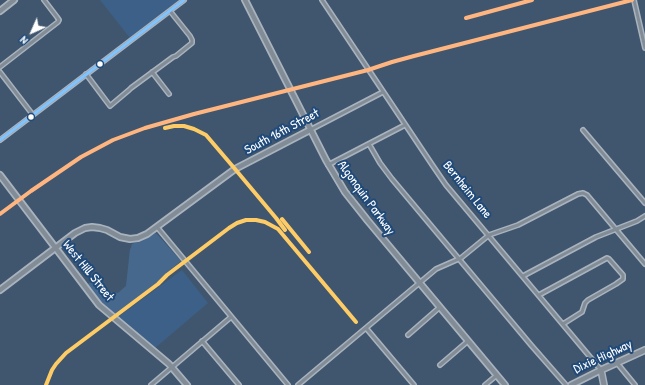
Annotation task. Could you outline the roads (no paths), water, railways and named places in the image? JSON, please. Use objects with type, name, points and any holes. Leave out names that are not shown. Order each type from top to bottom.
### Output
[{"type":"main road","name":"Dixie Highway","points":[[601,370],[645,350]]},
{"type":"main road","name":"Bernheim Lane","points":[[601,370],[604,385]]},
{"type":"street","points":[[0,11],[14,0]]},
{"type":"street","points":[[0,67],[58,22],[57,17],[44,0]]},
{"type":"street","points":[[0,140],[184,0]]},
{"type":"street","name":"Algonquin Parkway","points":[[245,0],[310,130],[345,192],[505,385]]},
{"type":"street","name":"Bernheim Lane","points":[[322,0],[443,180],[601,370]]},
{"type":"street","points":[[634,0],[645,48]]},
{"type":"street","points":[[86,74],[110,106],[131,88],[192,43],[192,38],[170,11]]},
{"type":"street","points":[[0,72],[33,115]]},
{"type":"street","points":[[152,72],[169,94]]},
{"type":"street","name":"South 16th Street","points":[[0,290],[75,233],[85,228],[100,228],[124,238],[135,239],[147,234],[235,169],[383,92]]},
{"type":"street","points":[[328,164],[405,125]]},
{"type":"street","points":[[583,130],[645,204]]},
{"type":"street","points":[[369,144],[380,163],[392,179],[548,366],[566,385]]},
{"type":"street","name":"West Hill Street","points":[[0,175],[100,306],[172,367],[187,385]]},
{"type":"street","points":[[298,385],[436,269],[458,259],[489,235],[518,225],[578,194],[587,195],[590,198],[645,264]]},
{"type":"street","points":[[523,276],[596,238],[637,221],[645,216]]},
{"type":"street","points":[[157,227],[288,385]]},
{"type":"street","points":[[539,295],[607,258],[623,275],[623,279],[588,300],[585,303],[582,312],[563,324]]},
{"type":"street","points":[[408,335],[440,307]]},
{"type":"street","points":[[151,385],[231,317]]},
{"type":"street","points":[[366,328],[414,385]]},
{"type":"street","points":[[202,341],[239,385]]},
{"type":"street","points":[[440,365],[468,341]]},
{"type":"street","points":[[617,363],[635,385]]},
{"type":"street","name":"Dixie Highway","points":[[570,385],[601,370]]},
{"type":"street","points":[[485,385],[497,375]]}]
